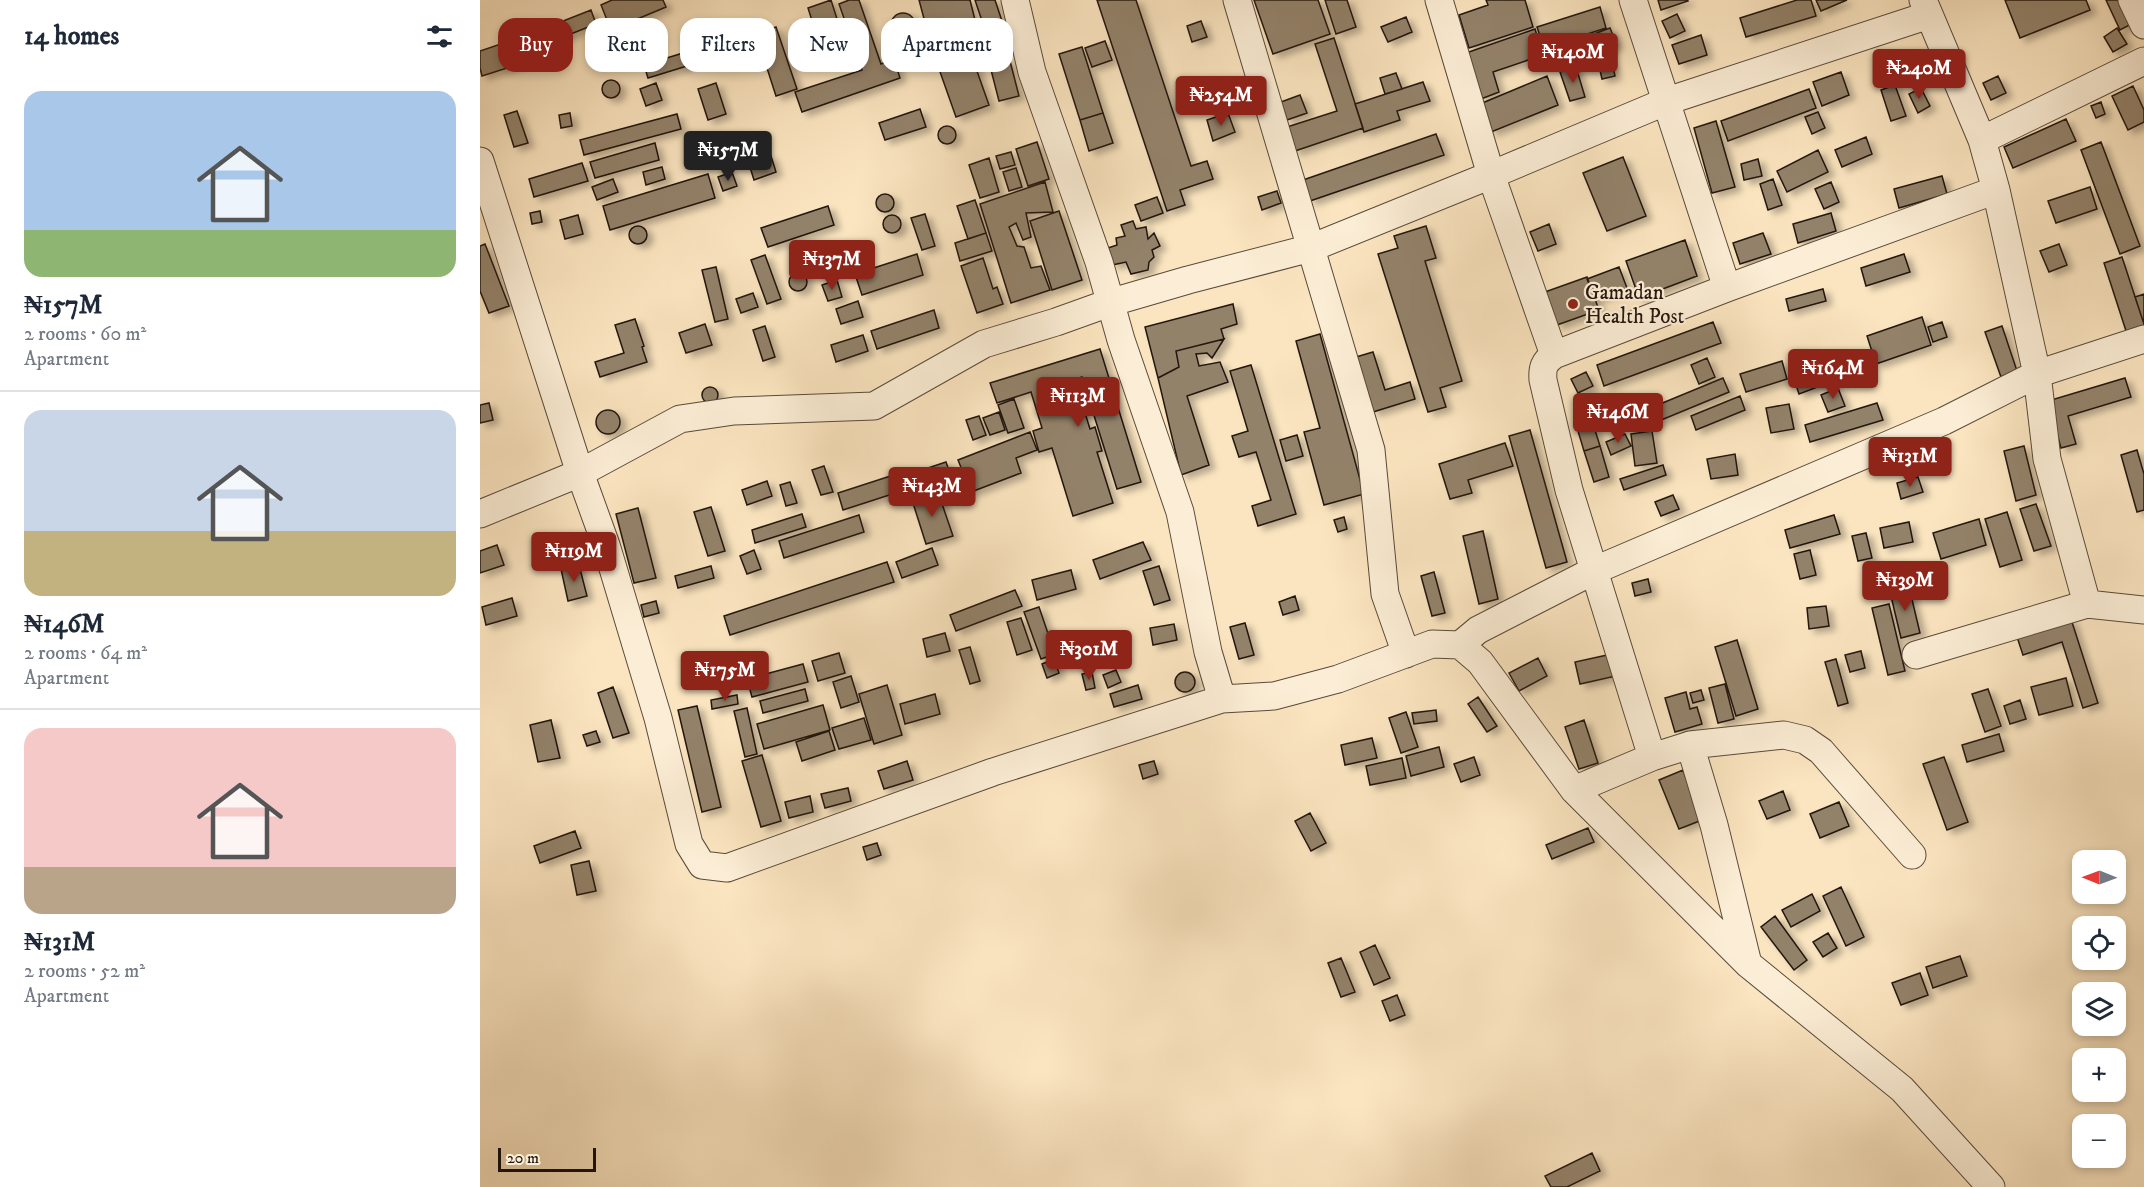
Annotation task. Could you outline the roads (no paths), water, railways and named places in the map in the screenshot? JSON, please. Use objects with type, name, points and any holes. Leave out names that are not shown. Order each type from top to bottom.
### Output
[{"type":"street","points":[[1015,0],[1032,72],[1099,262],[1109,303],[1180,512],[1208,652],[1222,699]]},
{"type":"street","points":[[1237,0],[1371,450],[1385,594],[1406,654]]},
{"type":"street","points":[[1439,0],[1491,175],[1554,355]]},
{"type":"street","points":[[1633,0],[1727,288]]},
{"type":"street","points":[[2132,0],[2144,25]]},
{"type":"street","points":[[480,514],[580,473],[680,419],[734,411],[874,406],[984,344],[1109,303],[1311,248],[1666,101],[1926,7],[1982,140],[1996,190],[2037,374],[2047,459],[2086,604]]},
{"type":"street","points":[[1982,140],[2144,60]]},
{"type":"street","points":[[480,161],[580,473],[606,545],[654,707],[689,844],[702,865],[727,868],[993,772],[1222,699],[1274,696],[1338,679],[1432,644],[1460,645],[1480,662],[1574,790],[1748,964],[1902,1089],[1991,1187]]},
{"type":"street","points":[[1652,757],[1569,490],[1543,380],[1542,370],[1546,361],[1554,355],[1727,288],[1996,190]]},
{"type":"street","points":[[1460,645],[1478,630],[1593,571],[1944,421],[2037,374],[2144,339]]},
{"type":"street","points":[[1916,655],[2086,604],[2144,610]]},
{"type":"street","points":[[1574,790],[1652,757],[1690,745],[1784,735],[1805,740],[1821,752],[1912,855]]},
{"type":"street","points":[[1690,745],[1714,825],[1748,964]]},
{"type":"place","name":"Gamadan Health Post","points":[[1573,304]]}]
